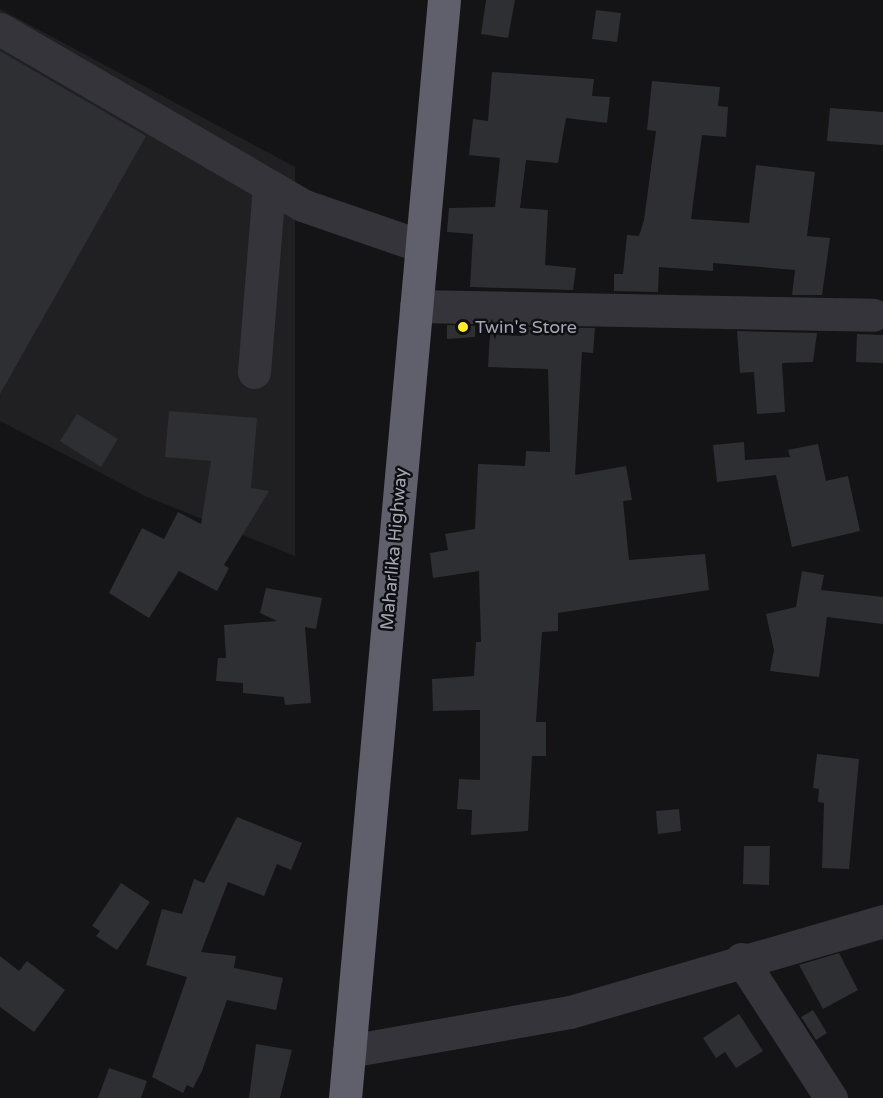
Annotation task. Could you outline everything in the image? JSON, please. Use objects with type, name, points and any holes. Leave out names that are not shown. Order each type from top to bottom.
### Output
[{"type":"highway","name":"Maharlika Highway","points":[[345,1098],[444,0]]},
{"type":"street","points":[[0,29],[269,186],[339,221],[421,246]]},
{"type":"street","points":[[254,372],[269,186]]},
{"type":"street","points":[[416,306],[873,315]]},
{"type":"street","points":[[349,1051],[559,1015],[741,959],[883,921]]},
{"type":"street","points":[[741,959],[831,1098]]},
{"type":"shaded area","points":[[0,9],[295,167],[295,556],[145,496],[0,421]]},
{"type":"building","points":[[486,0],[515,0],[508,38],[481,34]]},
{"type":"building","points":[[596,10],[621,13],[617,42],[592,39]]},
{"type":"building","points":[[0,51],[146,136],[0,394]]},
{"type":"building","points":[[492,72],[594,79],[592,96],[610,97],[607,123],[566,118],[558,163],[526,160],[520,208],[548,210],[545,265],[576,268],[573,290],[470,287],[473,234],[447,232],[449,208],[495,207],[500,158],[469,155],[473,119],[488,121]]},
{"type":"building","points":[[652,81],[720,87],[718,106],[728,107],[726,137],[702,135],[691,219],[749,223],[756,165],[815,172],[807,236],[830,238],[822,295],[792,295],[795,270],[713,263],[713,271],[659,267],[658,292],[614,291],[614,274],[623,274],[627,235],[639,236],[644,220],[656,131],[647,130]]},
{"type":"building","points":[[830,108],[883,112],[883,145],[827,141]]},
{"type":"building","points":[[447,325],[475,326],[475,337],[447,339]]},
{"type":"building","points":[[523,327],[595,328],[593,353],[582,352],[575,475],[626,466],[632,500],[623,501],[629,560],[705,554],[709,590],[558,613],[558,631],[542,632],[536,722],[546,722],[546,756],[532,756],[528,831],[471,835],[472,810],[457,809],[459,779],[480,780],[480,710],[433,711],[432,679],[474,676],[476,642],[481,642],[479,571],[433,578],[430,553],[448,550],[445,534],[475,529],[478,464],[525,466],[526,451],[550,452],[548,369],[488,367],[490,334],[522,336]]},
{"type":"building","points":[[737,331],[817,333],[813,362],[782,363],[785,412],[757,414],[754,372],[740,373]]},
{"type":"building","points":[[857,334],[883,335],[883,363],[856,362]]},
{"type":"building","points":[[169,411],[257,418],[251,488],[269,491],[224,565],[229,568],[217,591],[179,571],[149,618],[109,593],[142,528],[164,539],[178,512],[201,524],[211,461],[165,457]]},
{"type":"building","points":[[77,414],[118,439],[101,467],[60,441]]},
{"type":"building","points":[[744,442],[745,460],[790,457],[788,450],[818,444],[826,481],[848,476],[860,531],[792,547],[776,475],[717,482],[713,445]]},
{"type":"building","points":[[802,571],[824,575],[821,590],[883,597],[883,624],[827,617],[819,677],[770,671],[774,650],[766,614],[796,607]]},
{"type":"building","points":[[266,588],[322,598],[316,629],[305,627],[311,703],[285,705],[284,697],[243,693],[243,683],[216,681],[218,658],[226,658],[224,625],[277,621],[260,613]]},
{"type":"building","points":[[817,754],[859,759],[849,869],[822,868],[824,803],[818,802],[819,789],[813,788]]},
{"type":"building","points":[[679,809],[681,831],[658,834],[656,811]]},
{"type":"building","points":[[237,817],[302,843],[291,870],[277,864],[264,896],[228,882],[201,952],[236,956],[234,968],[283,978],[276,1010],[227,1000],[202,1071],[193,1088],[187,1085],[183,1093],[152,1077],[187,977],[146,965],[162,909],[182,914],[194,879],[204,883]]},
{"type":"building","points":[[744,846],[770,846],[769,885],[743,884]]},
{"type":"building","points":[[121,883],[150,902],[117,950],[96,936],[100,931],[92,926]]},
{"type":"building","points":[[839,953],[858,990],[823,1009],[799,965]]},
{"type":"building","points":[[0,956],[19,971],[27,961],[65,990],[34,1032],[0,1007]]},
{"type":"building","points":[[813,1010],[827,1033],[816,1040],[801,1017]]},
{"type":"building","points":[[739,1014],[763,1051],[736,1068],[725,1052],[716,1058],[703,1038]]},
{"type":"building","points":[[256,1044],[292,1050],[280,1098],[249,1098]]},
{"type":"building","points":[[109,1068],[147,1081],[141,1098],[98,1098]]},
{"type":"place","name":"Twin's Store","points":[[463,327]]}]
